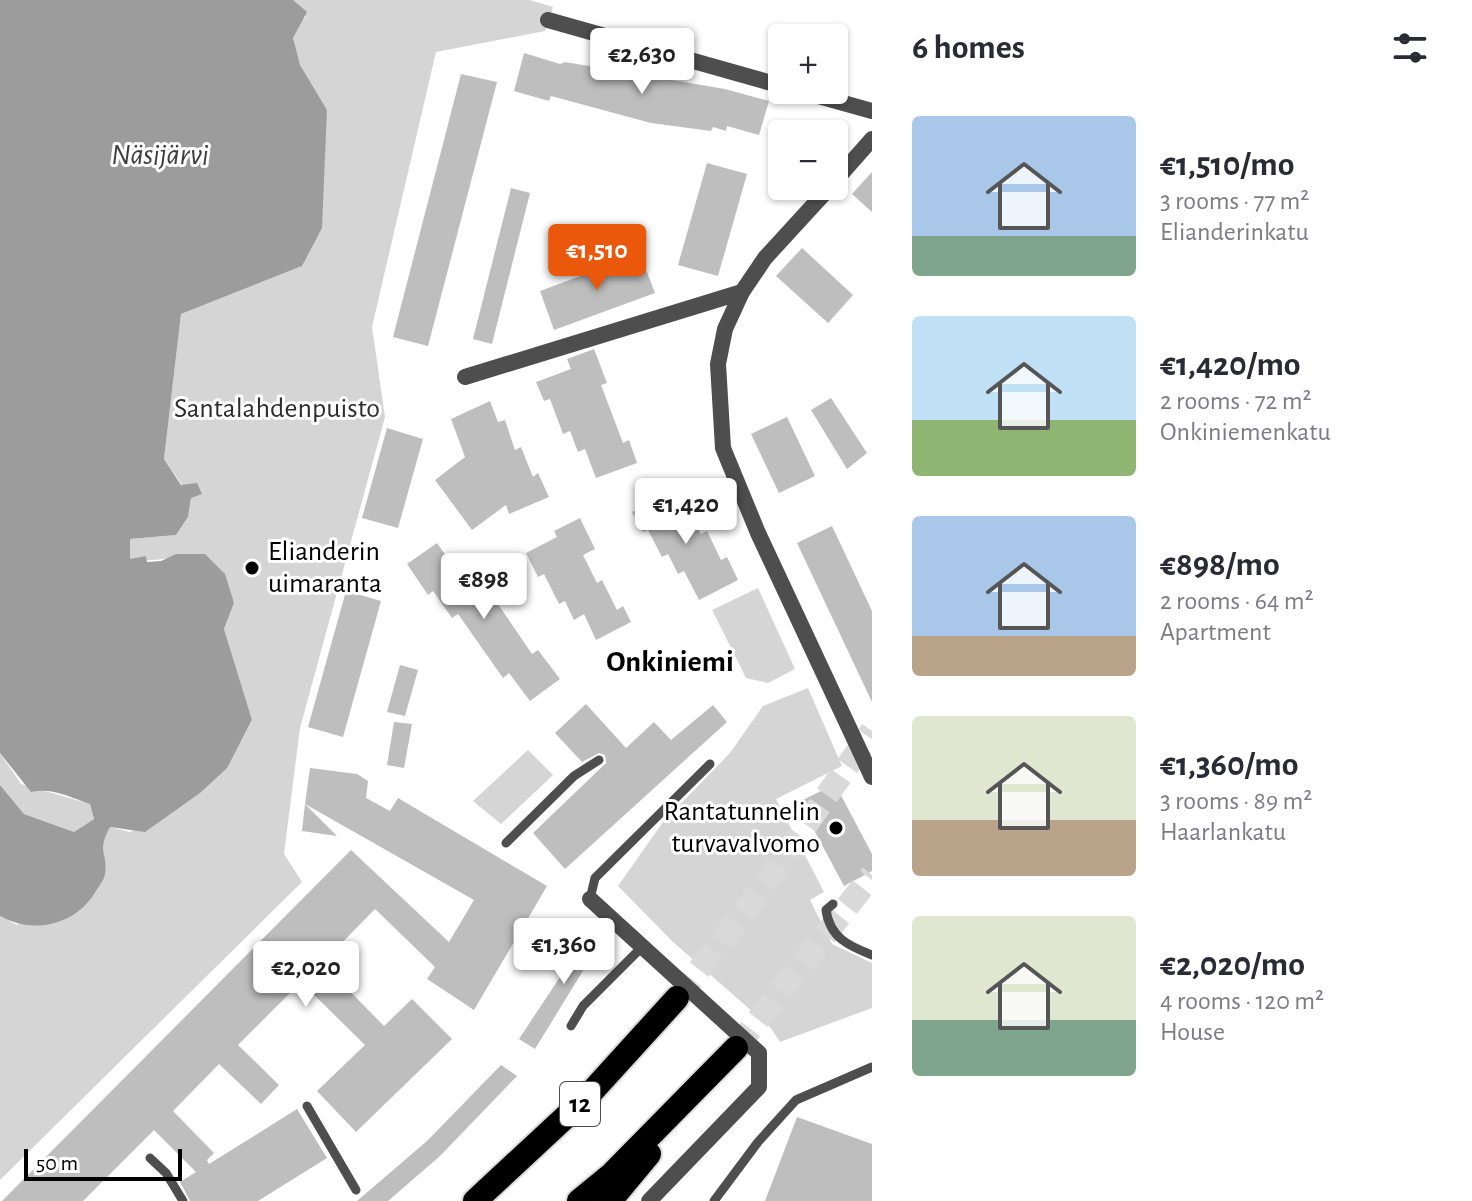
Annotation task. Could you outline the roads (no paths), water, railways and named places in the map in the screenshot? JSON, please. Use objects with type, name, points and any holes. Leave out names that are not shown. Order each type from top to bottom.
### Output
[{"type":"highway","name":"12","points":[[482,1199],[587,1097],[677,998]]},
{"type":"highway","points":[[579,1201],[612,1174],[736,1048]]},
{"type":"highway","points":[[610,1201],[628,1184],[690,1096]]},
{"type":"street","points":[[548,20],[768,82]]},
{"type":"street","points":[[847,104],[872,111]]},
{"type":"street","points":[[848,166],[872,139]]},
{"type":"street","points":[[818,200],[765,258],[742,292],[725,329],[718,364],[723,448],[764,547],[872,777]]},
{"type":"street","points":[[465,377],[742,292]]},
{"type":"street","points":[[590,899],[625,927],[641,948],[759,1053],[759,1087],[649,1201]]},
{"type":"lane","points":[[506,843],[574,776],[599,760]]},
{"type":"lane","points":[[590,899],[595,878],[710,764]]},
{"type":"lane","points":[[833,904],[826,910],[827,917],[841,941],[872,955]]},
{"type":"lane","points":[[571,1026],[583,1006],[641,948]]},
{"type":"lane","points":[[714,1201],[758,1142],[796,1100],[872,1067]]},
{"type":"lane","points":[[307,1106],[356,1190]]},
{"type":"lane","points":[[150,1158],[166,1173],[183,1201]]},
{"type":"water","name":"Näsijärvi","points":[[0,0],[293,0],[307,12],[293,38],[300,65],[327,110],[322,228],[302,266],[181,314],[164,459],[181,485],[197,483],[202,494],[191,498],[188,517],[176,535],[130,539],[130,559],[146,556],[147,562],[161,561],[176,554],[205,554],[225,574],[234,603],[224,629],[252,720],[227,768],[200,793],[145,832],[110,827],[103,847],[106,866],[103,881],[88,903],[66,919],[40,925],[13,922],[0,916],[0,785],[24,814],[74,832],[94,819],[90,804],[53,792],[31,792],[0,753]]},
{"type":"tunnel","points":[[677,998],[755,898],[872,731]]},
{"type":"tunnel","points":[[736,1048],[872,875]]},
{"type":"place","name":"Elianderin uimaranta","points":[[252,568]]},
{"type":"place","name":"Rantatunnelin turvavalvomo","points":[[836,828]]},
{"type":"district","name":"Onkiniemi","points":[[670,662]]},
{"type":"park label","name":"Santalahdenpuisto","points":[[277,409]]}]
